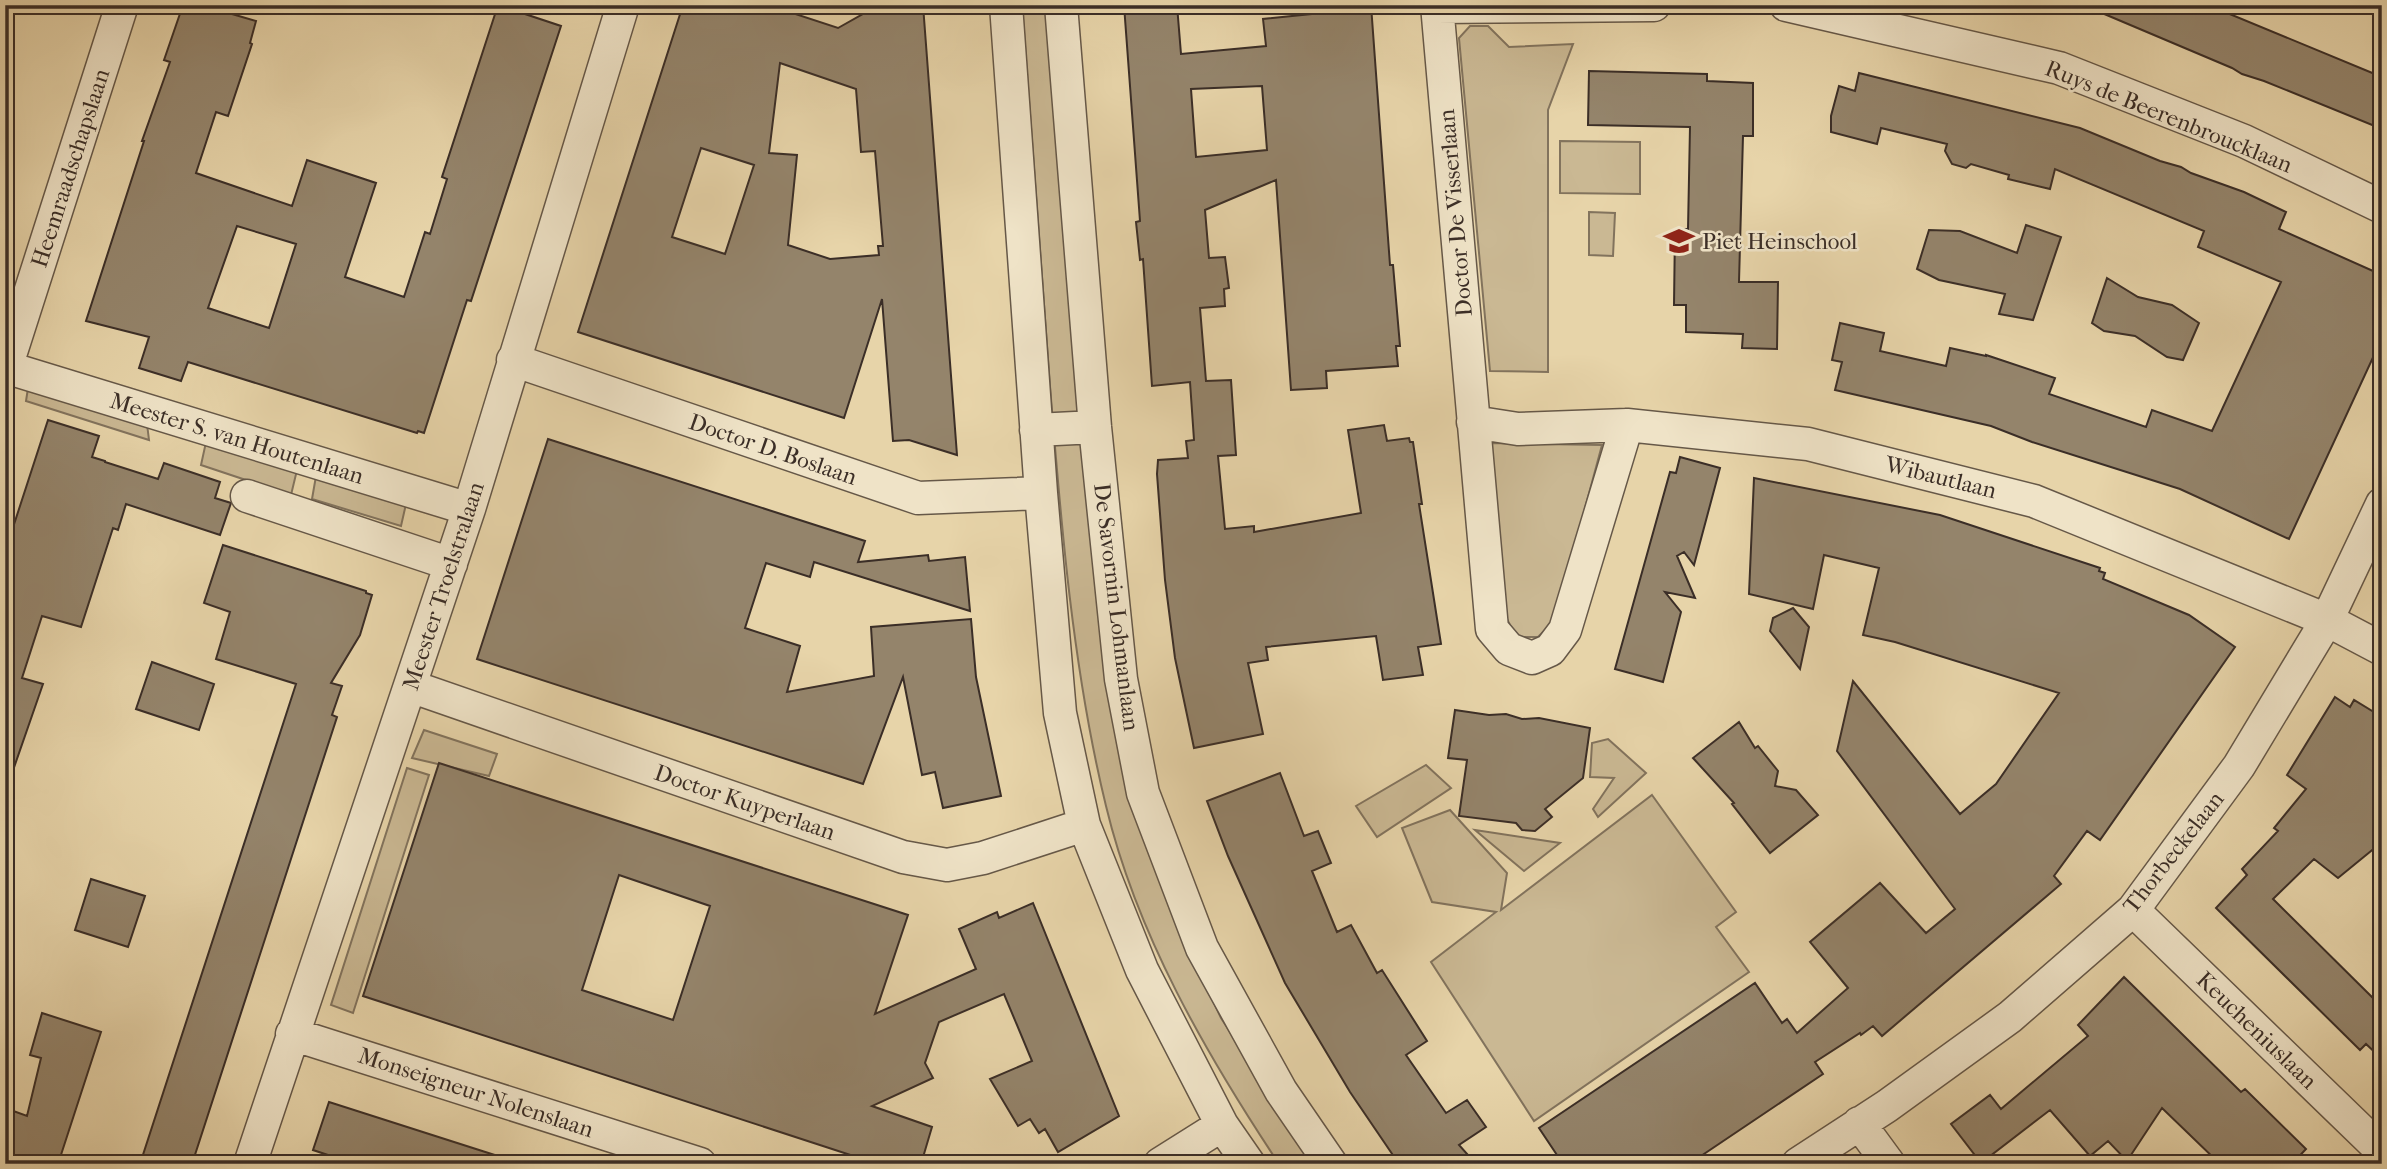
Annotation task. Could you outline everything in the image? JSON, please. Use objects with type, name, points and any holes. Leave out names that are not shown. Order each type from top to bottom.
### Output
[{"type":"street","name":"Heemraadschapslaan","points":[[6,368],[122,5]]},
{"type":"street","name":"Meester Troelstralaan","points":[[250,1164],[469,509],[623,5]]},
{"type":"street","points":[[1006,5],[1036,430],[1060,713],[1084,825],[1142,970],[1222,1125],[1249,1164]]},
{"type":"street","name":"De Savornin Lohmanlaan","points":[[1061,5],[1095,427],[1121,679],[1143,793],[1202,948],[1281,1091],[1331,1164]]},
{"type":"street","points":[[1437,6],[1654,5]]},
{"type":"street","name":"Ruys de Beerenbroucklaan","points":[[1786,5],[2059,68],[2244,141],[2382,207]]},
{"type":"street","name":"Doctor De Visserlaan","points":[[1437,6],[1492,629],[1509,649],[1532,658],[1550,650],[1565,630],[1627,425]]},
{"type":"street","name":"Doctor D. Boslaan","points":[[513,360],[918,498],[1041,493]]},
{"type":"street","name":"Meester S. van Houtenlaan","points":[[6,368],[469,509]]},
{"type":"street","name":"Wibautlaan","points":[[1473,422],[1517,429],[1627,425],[1808,444],[2034,501],[2327,620],[2382,649]]},
{"type":"street","points":[[1036,430],[1095,427]]},
{"type":"street","points":[[247,496],[451,564]]},
{"type":"street","name":"Thorbeckelaan","points":[[1798,1164],[1887,1106],[2010,1017],[2133,910],[2239,766],[2327,620],[2382,505]]},
{"type":"street","name":"Doctor Kuyperlaan","points":[[410,686],[903,856],[947,865],[983,858],[1084,825]]},
{"type":"street","name":"Keucheniuslaan","points":[[2133,910],[2382,1151]]},
{"type":"street","name":"Monseigneur Nolenslaan","points":[[292,1034],[700,1164]]},
{"type":"street","points":[[1858,1123],[1889,1164]]},
{"type":"street","points":[[1160,1164],[1222,1125]]},
{"type":"shaded area","points":[[1022,5],[1051,5],[1087,484],[1185,942],[1221,1018],[1315,1164],[1279,1164],[1200,1036],[1155,947],[1136,901],[1106,806],[1085,703],[1064,544]]},
{"type":"shaded area","points":[[1470,26],[1488,26],[1509,47],[1573,44],[1548,110],[1548,372],[1490,371],[1459,38]]},
{"type":"shaded area","points":[[1560,141],[1640,142],[1640,194],[1560,193]]},
{"type":"shaded area","points":[[1589,212],[1615,213],[1613,256],[1589,255]]},
{"type":"shaded area","points":[[28,388],[147,424],[149,440],[26,401]]},
{"type":"shaded area","points":[[206,442],[297,470],[291,495],[201,465]]},
{"type":"shaded area","points":[[1487,443],[1602,445],[1555,620],[1538,637],[1516,637],[1502,609]]},
{"type":"shaded area","points":[[316,476],[406,504],[401,526],[312,499]]},
{"type":"shaded area","points":[[424,730],[497,754],[489,776],[412,758]]},
{"type":"shaded area","points":[[1608,739],[1646,773],[1598,817],[1593,809],[1614,778],[1590,777],[1592,743]]},
{"type":"shaded area","points":[[1426,765],[1451,788],[1377,837],[1356,806]]},
{"type":"shaded area","points":[[407,768],[429,775],[353,1013],[331,1005]]},
{"type":"shaded area","points":[[1652,795],[1736,912],[1716,927],[1749,972],[1534,1121],[1431,962],[1496,912],[1432,902],[1402,828],[1450,810],[1507,873],[1501,910]]},
{"type":"shaded area","points":[[1475,830],[1560,843],[1524,871]]},
{"type":"building","points":[[183,5],[234,5],[232,14],[256,21],[250,43],[252,44],[228,116],[216,112],[196,173],[292,206],[307,160],[376,183],[345,277],[404,297],[425,232],[430,234],[447,179],[442,177],[498,5],[561,26],[471,301],[467,300],[424,433],[188,362],[181,381],[139,368],[149,337],[86,321],[142,141],[170,62],[164,60]],"holes":[[[237,226],[296,244],[269,328],[208,308]]]},
{"type":"building","points":[[683,5],[768,5],[838,28],[868,11],[869,5],[923,5],[957,455],[909,440],[893,441],[882,299],[844,418],[578,332]],"holes":[[[780,63],[856,89],[861,152],[875,151],[883,246],[878,246],[879,255],[830,259],[788,245],[797,155],[769,153]],[[701,148],[754,165],[725,254],[672,237]]]},
{"type":"building","points":[[1124,5],[1177,5],[1181,54],[1266,46],[1263,19],[1321,13],[1320,5],[1371,5],[1390,265],[1393,265],[1400,346],[1396,346],[1398,366],[1326,371],[1327,388],[1291,390],[1276,180],[1205,210],[1209,258],[1225,257],[1229,288],[1224,289],[1225,306],[1200,308],[1206,381],[1231,380],[1236,455],[1218,456],[1225,529],[1254,526],[1254,532],[1361,513],[1348,430],[1384,425],[1387,441],[1409,438],[1410,442],[1413,442],[1422,504],[1419,504],[1441,644],[1418,647],[1423,675],[1383,680],[1376,636],[1266,647],[1268,660],[1248,663],[1263,734],[1194,748],[1175,658],[1165,580],[1157,474],[1158,460],[1188,458],[1186,441],[1194,440],[1190,382],[1152,386],[1143,259],[1140,260],[1136,222],[1140,221]],"holes":[[[1262,86],[1267,150],[1196,157],[1191,89]]]},
{"type":"building","points":[[2083,5],[2208,5],[2382,77],[2382,129],[2242,74]]},
{"type":"building","points":[[1589,71],[1707,74],[1707,81],[1753,83],[1753,136],[1743,136],[1739,282],[1778,282],[1777,349],[1742,348],[1743,334],[1686,332],[1686,305],[1674,305],[1675,229],[1688,229],[1690,127],[1588,125]]},
{"type":"building","points":[[1859,73],[2080,128],[2181,167],[2286,212],[2279,229],[2382,275],[2382,338],[2289,539],[2180,489],[2032,442],[1991,426],[1835,390],[1842,362],[1832,360],[1840,323],[1884,333],[1880,351],[1946,366],[1950,348],[1986,355],[2055,378],[2049,394],[2146,427],[2152,410],[2212,431],[2281,282],[2198,247],[2204,231],[2055,169],[2050,189],[2008,179],[2009,175],[1971,164],[1966,168],[1952,164],[1945,151],[1947,144],[1881,128],[1877,144],[1831,132],[1831,116],[1839,86],[1855,91]]},
{"type":"building","points":[[2026,225],[2061,237],[2033,320],[1999,314],[2005,294],[1939,280],[1917,269],[1929,230],[1960,231],[2017,253]]},
{"type":"building","points":[[2107,278],[2138,297],[2172,305],[2199,323],[2183,360],[2167,357],[2135,336],[2104,331],[2092,323]]},
{"type":"building","points":[[48,420],[99,436],[92,457],[158,479],[164,463],[220,482],[215,498],[231,503],[220,535],[126,504],[118,530],[113,528],[81,627],[42,616],[22,678],[43,684],[10,779],[5,778],[5,552]]},
{"type":"building","points":[[548,439],[865,541],[858,562],[928,555],[929,561],[965,557],[970,611],[814,562],[810,577],[766,563],[745,628],[800,646],[787,692],[874,676],[871,627],[971,619],[976,677],[1001,796],[943,808],[935,772],[922,775],[903,677],[863,784],[477,659]]},
{"type":"building","points":[[1680,457],[1720,468],[1694,565],[1684,552],[1677,556],[1695,598],[1665,592],[1681,612],[1663,682],[1615,669],[1670,472],[1676,473]]},
{"type":"building","points":[[1754,478],[1940,515],[2100,568],[2099,571],[2105,573],[2103,579],[2189,615],[2235,647],[2100,840],[2087,831],[2054,876],[2061,884],[1882,1036],[1873,1026],[1815,1062],[1823,1074],[1689,1164],[1563,1164],[1539,1128],[1755,983],[1782,1023],[1787,1019],[1797,1033],[1848,988],[1810,942],[1880,883],[1926,933],[1955,909],[1837,751],[1853,681],[1960,814],[1996,784],[2059,693],[1895,642],[1863,635],[1879,568],[1824,555],[1813,609],[1749,594]]},
{"type":"building","points":[[223,545],[372,595],[360,635],[331,683],[342,686],[332,715],[337,717],[192,1164],[140,1164],[296,684],[216,659],[230,612],[204,603]]},
{"type":"building","points":[[1793,608],[1809,627],[1800,669],[1770,631],[1773,618]]},
{"type":"building","points":[[152,662],[214,684],[199,730],[136,709]]},
{"type":"building","points":[[2335,697],[2350,707],[2354,700],[2382,717],[2382,842],[2338,878],[2314,859],[2273,899],[2382,1007],[2382,1059],[2366,1044],[2360,1050],[2216,908],[2247,875],[2242,869],[2278,831],[2274,828],[2306,789],[2287,775]]},
{"type":"building","points":[[1455,710],[1489,715],[1506,714],[1522,719],[1539,718],[1590,728],[1583,778],[1545,809],[1552,817],[1535,831],[1522,830],[1516,823],[1459,816],[1467,760],[1448,758]]},
{"type":"building","points":[[1739,722],[1755,748],[1758,746],[1778,771],[1775,786],[1796,790],[1818,815],[1770,853],[1732,804],[1734,803],[1693,758]]},
{"type":"building","points":[[439,763],[908,915],[875,1014],[976,969],[959,929],[997,912],[999,918],[1033,903],[1119,1116],[1058,1152],[1045,1129],[1039,1133],[1030,1119],[1018,1126],[990,1079],[1032,1061],[1004,994],[939,1022],[925,1063],[933,1078],[872,1106],[932,1127],[921,1164],[878,1164],[363,996]],"holes":[[[619,875],[710,906],[673,1020],[582,990]]]},
{"type":"building","points":[[1280,773],[1304,836],[1318,831],[1331,863],[1312,871],[1337,932],[1351,925],[1377,973],[1382,970],[1427,1041],[1406,1055],[1446,1113],[1467,1100],[1486,1127],[1459,1145],[1476,1164],[1399,1164],[1350,1092],[1285,983],[1228,856],[1207,801]]},
{"type":"building","points":[[91,879],[145,896],[128,947],[75,930]]},
{"type":"building","points":[[2124,977],[2241,1092],[2245,1089],[2306,1149],[2292,1164],[2220,1164],[2162,1108],[2127,1161],[2108,1141],[2090,1156],[2050,1110],[1981,1163],[1951,1124],[1990,1095],[2001,1109],[2088,1036],[2078,1025]]},
{"type":"building","points":[[42,1013],[101,1032],[58,1164],[5,1164],[5,1108],[27,1116],[41,1058],[30,1055]]},
{"type":"building","points":[[329,1102],[501,1157],[500,1164],[355,1164],[313,1150]]},
{"type":"place","name":"Piet Heinschool","points":[[1679,241]]}]
